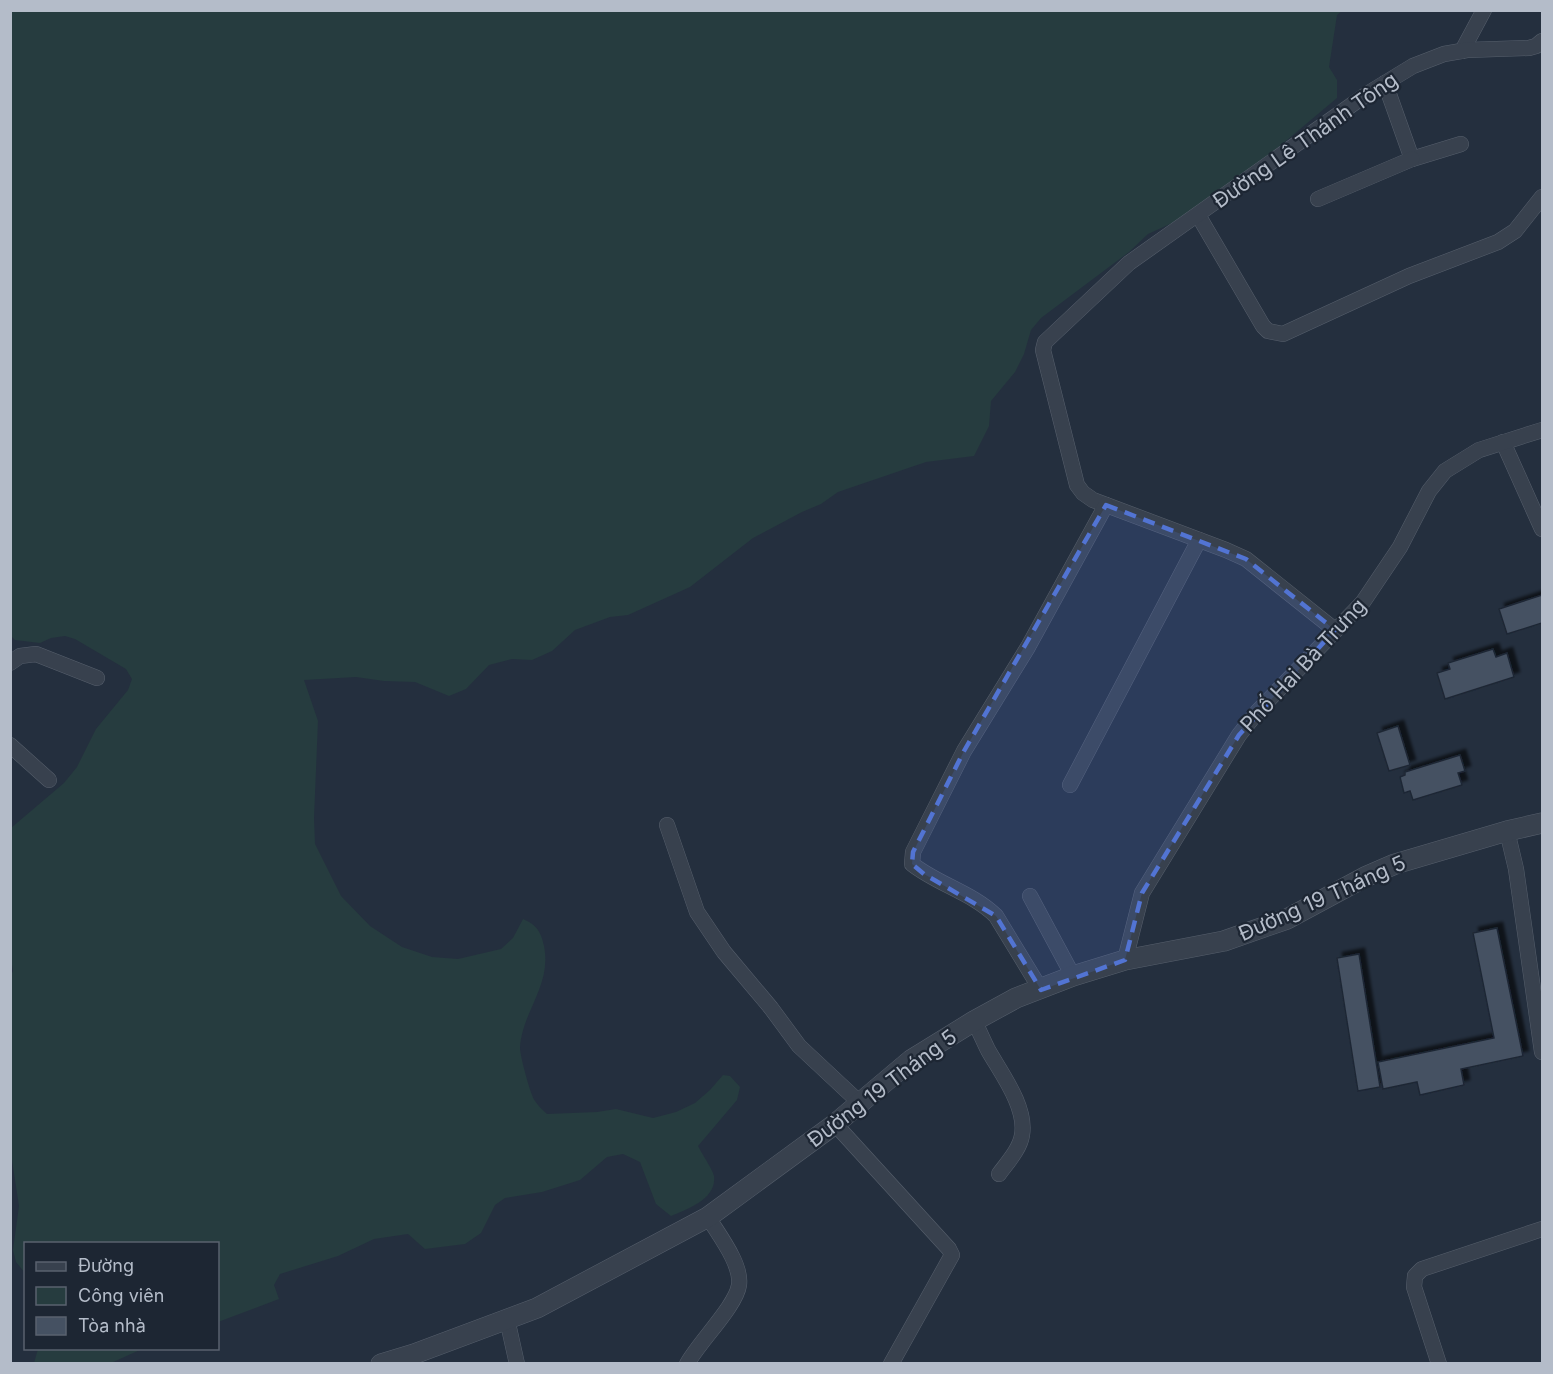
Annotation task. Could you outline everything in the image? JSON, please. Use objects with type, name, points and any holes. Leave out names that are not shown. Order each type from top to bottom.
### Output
[{"type":"street","points":[[1462,51],[1484,10]]},
{"type":"street","name":"Đường Lê Thánh Tông","points":[[1106,505],[1083,493],[1077,485],[1043,350],[1047,338],[1129,263],[1347,107],[1385,83],[1429,59],[1462,51],[1517,49],[1540,45]]},
{"type":"street","points":[[1385,83],[1412,159]]},
{"type":"street","points":[[1318,199],[1412,159],[1461,144]]},
{"type":"street","points":[[1198,215],[1263,326],[1268,332],[1283,334],[1409,276],[1498,242],[1515,231],[1542,197]]},
{"type":"street","name":"Phố Hai Bà Trưng","points":[[1125,960],[1142,893],[1234,744],[1254,716],[1363,602],[1390,565],[1429,490],[1445,471],[1468,455],[1542,430]]},
{"type":"street","points":[[1503,442],[1542,529]]},
{"type":"street","points":[[1041,990],[996,916],[971,898],[924,874],[912,864],[913,852],[964,751],[1033,637],[1106,505],[1246,560],[1335,630]]},
{"type":"street","points":[[1070,785],[1199,540]]},
{"type":"street","points":[[10,663],[20,656],[36,654],[97,678]]},
{"type":"street","points":[[10,745],[49,780]]},
{"type":"street","name":"Đường 19 Tháng 5","points":[[381,1364],[537,1308],[708,1217],[835,1125],[911,1060],[974,1020],[1016,998],[1073,976],[1125,960],[1224,941],[1287,919],[1365,877],[1395,864],[1542,823]]},
{"type":"street","points":[[667,825],[697,912],[724,951],[799,1046],[860,1103]]},
{"type":"street","points":[[1507,831],[1516,869],[1542,1052]]},
{"type":"street","points":[[1030,896],[1073,976]]},
{"type":"street","points":[[974,1020],[987,1048],[1012,1090],[1021,1116],[1022,1135],[1013,1154],[999,1174]]},
{"type":"street","points":[[835,1125],[952,1255],[891,1364]]},
{"type":"street","points":[[687,1364],[730,1304],[739,1284],[738,1273],[729,1250],[708,1217]]},
{"type":"street","points":[[1439,1364],[1414,1287],[1415,1276],[1422,1269],[1542,1228]]},
{"type":"street","points":[[507,1318],[517,1364]]},
{"type":"highlighted area","points":[[1106,505],[1246,559],[1335,630],[1239,735],[1142,893],[1125,960],[1041,990],[996,916],[924,874],[912,864],[913,852],[964,751]]},
{"type":"green space","points":[[11,11],[1342,11],[1337,15],[1329,67],[1337,80],[1337,98],[1207,207],[1148,234],[1129,252],[1041,318],[1031,330],[1024,354],[1015,372],[991,401],[989,426],[974,456],[926,462],[838,492],[821,504],[753,538],[690,587],[628,615],[610,617],[575,630],[552,651],[532,660],[512,659],[489,665],[466,689],[449,696],[415,682],[356,677],[304,680],[318,721],[315,844],[341,896],[370,926],[402,947],[432,957],[458,959],[501,949],[513,938],[523,919],[535,926],[540,933],[544,946],[544,974],[526,1022],[520,1048],[533,1097],[547,1114],[616,1109],[653,1118],[676,1112],[695,1103],[723,1075],[730,1076],[740,1087],[737,1100],[698,1146],[714,1176],[711,1191],[700,1202],[671,1216],[656,1204],[640,1162],[623,1154],[607,1157],[580,1180],[542,1192],[505,1198],[495,1205],[481,1233],[465,1244],[425,1249],[408,1234],[374,1239],[338,1256],[280,1274],[274,1285],[279,1299],[219,1322],[219,1242],[24,1242],[24,1272],[16,1262],[13,1250],[19,1206],[10,1147],[10,977],[13,971],[10,952],[11,828],[64,783],[77,767],[96,729],[128,690],[132,679],[126,669],[75,639],[65,636],[51,638],[40,643],[15,640],[11,636]]},
{"type":"green space","points":[[37,1350],[140,1350],[111,1363],[34,1363]]},
{"type":"building","points":[[1542,595],[1542,623],[1507,634],[1499,609]]},
{"type":"building","points":[[1493,649],[1496,657],[1507,653],[1514,677],[1445,699],[1437,673],[1450,669],[1448,663]]},
{"type":"building","points":[[1398,726],[1410,765],[1389,771],[1377,733]]},
{"type":"building","points":[[1460,755],[1465,771],[1458,773],[1462,785],[1413,800],[1410,791],[1404,793],[1400,777],[1405,775],[1405,772]]},
{"type":"building","points":[[1497,928],[1523,1056],[1461,1069],[1464,1085],[1420,1095],[1417,1082],[1383,1089],[1378,1062],[1494,1038],[1473,933]]},
{"type":"building","points":[[1359,954],[1380,1087],[1358,1091],[1337,958]]}]
